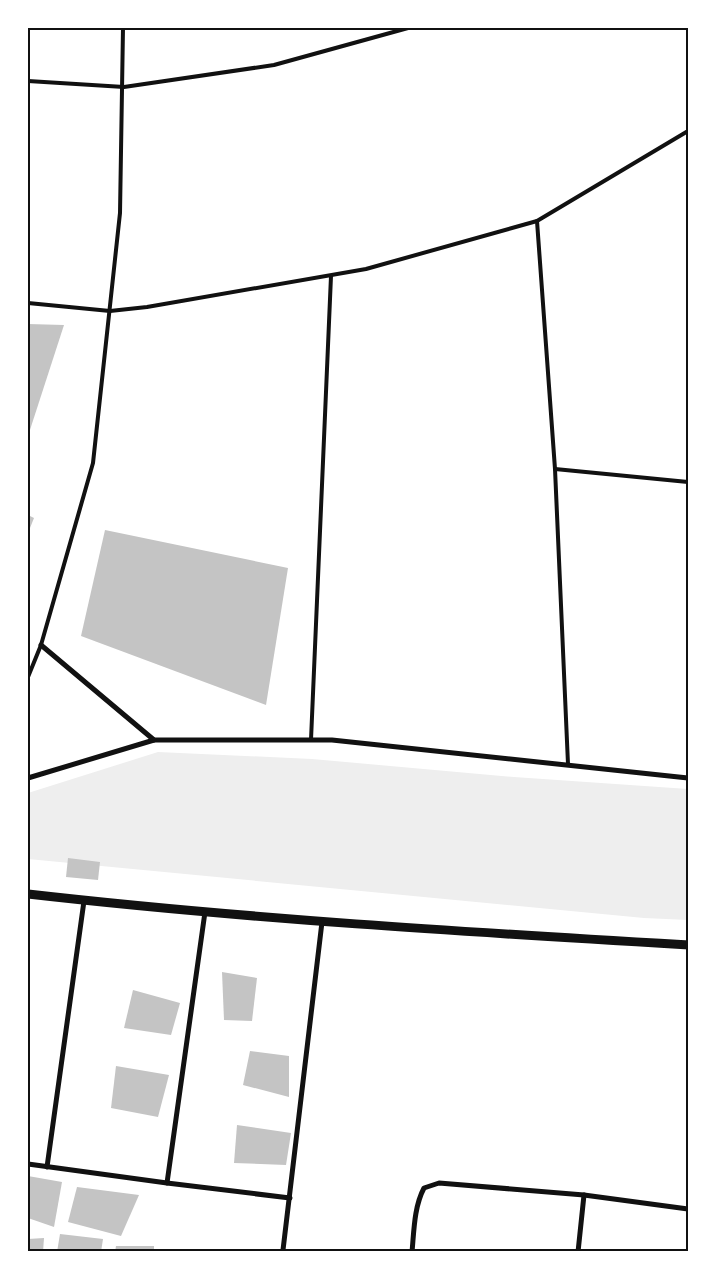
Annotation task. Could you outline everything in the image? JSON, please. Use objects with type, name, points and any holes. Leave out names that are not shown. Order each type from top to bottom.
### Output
[{"type":"street","points":[[41,645],[154,740]]},
{"type":"street","points":[[28,778],[154,740],[332,740],[688,778]]},
{"type":"street","points":[[28,894],[84,901],[322,922],[688,945]]},
{"type":"street","points":[[47,1167],[84,901]]},
{"type":"street","points":[[167,1183],[205,912]]},
{"type":"street","points":[[284,1250],[322,922]]},
{"type":"street","points":[[28,1164],[290,1198]]},
{"type":"street","points":[[412,1252],[420,1195],[424,1188],[439,1184],[584,1195],[688,1209]]},
{"type":"street","points":[[578,1252],[584,1195]]},
{"type":"lane","points":[[28,676],[41,645],[92,463],[120,213],[123,28]]},
{"type":"lane","points":[[28,81],[122,87],[274,65],[408,28]]},
{"type":"lane","points":[[28,303],[110,311],[147,307],[366,269],[537,221],[688,131]]},
{"type":"lane","points":[[537,221],[555,469],[568,764]]},
{"type":"lane","points":[[311,740],[331,276]]},
{"type":"lane","points":[[555,469],[688,482]]},
{"type":"shaded area","points":[[158,752],[312,759],[514,777],[688,789],[688,920],[644,918],[28,859],[28,793]]},
{"type":"building","points":[[28,324],[64,325],[28,436]]},
{"type":"building","points":[[28,515],[34,518],[28,533]]},
{"type":"building","points":[[105,530],[288,568],[266,705],[81,636]]},
{"type":"building","points":[[68,858],[100,862],[98,880],[66,877]]},
{"type":"building","points":[[222,972],[257,978],[252,1021],[224,1020]]},
{"type":"building","points":[[133,990],[180,1003],[171,1035],[124,1028]]},
{"type":"building","points":[[250,1051],[289,1056],[289,1097],[243,1085]]},
{"type":"building","points":[[116,1066],[169,1075],[158,1117],[111,1108]]},
{"type":"building","points":[[237,1125],[291,1133],[286,1165],[234,1163]]},
{"type":"building","points":[[28,1176],[62,1182],[54,1227],[28,1218]]},
{"type":"building","points":[[77,1187],[139,1195],[121,1236],[68,1222]]},
{"type":"building","points":[[60,1234],[103,1239],[101,1252],[57,1252]]},
{"type":"building","points":[[44,1238],[43,1252],[28,1252],[28,1239]]},
{"type":"building","points":[[116,1246],[154,1246],[154,1252],[115,1252]]}]
